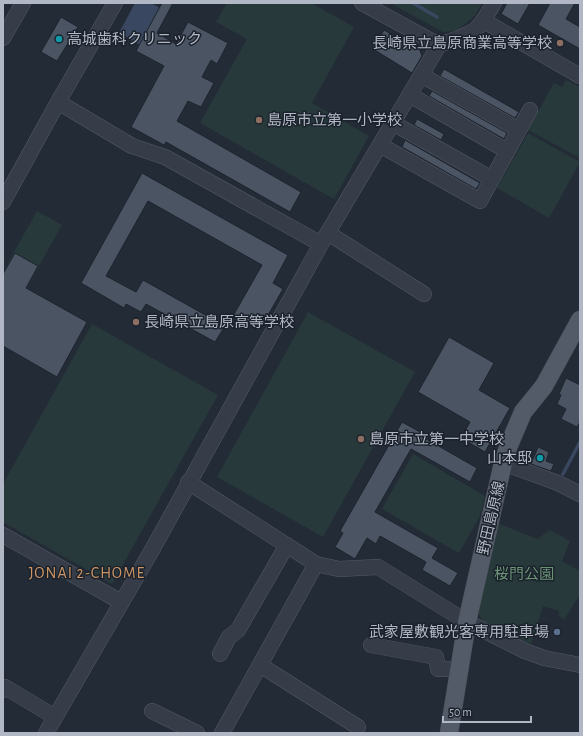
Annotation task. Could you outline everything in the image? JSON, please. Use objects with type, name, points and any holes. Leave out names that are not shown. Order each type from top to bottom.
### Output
[{"type":"main road","name":"野田島原線","points":[[449,733],[467,622],[503,463],[523,412],[544,386],[580,320]]},
{"type":"street","points":[[3,38],[23,3]]},
{"type":"street","points":[[3,202],[115,3]]},
{"type":"street","points":[[362,3],[439,45]]},
{"type":"street","points":[[47,733],[55,716],[152,550],[188,482],[325,238],[439,45],[475,30],[484,20],[494,3]]},
{"type":"street","points":[[484,20],[580,76]]},
{"type":"street","points":[[422,75],[519,130]]},
{"type":"street","points":[[410,95],[508,152]]},
{"type":"street","points":[[58,102],[132,146],[165,157],[325,238],[424,294]]},
{"type":"street","points":[[380,145],[480,201],[530,110]]},
{"type":"street","points":[[393,124],[492,179]]},
{"type":"street","points":[[503,463],[558,483],[580,494]]},
{"type":"street","points":[[188,482],[316,564],[339,569],[378,566],[467,622],[525,651],[544,658],[580,666]]},
{"type":"street","points":[[3,535],[121,602]]},
{"type":"street","points":[[220,654],[229,637],[238,630],[287,545]]},
{"type":"street","points":[[222,733],[316,564]]},
{"type":"street","points":[[371,645],[436,657],[438,669],[459,669]]},
{"type":"street","points":[[260,665],[358,726]]},
{"type":"street","points":[[3,690],[5,687],[55,716]]},
{"type":"street","points":[[152,711],[197,733]]},
{"type":"green space","points":[[227,3],[311,3],[354,27],[312,103],[369,136],[334,199],[200,123],[247,39],[216,22]]},
{"type":"green space","points":[[390,3],[482,3],[475,16],[456,31],[443,32]]},
{"type":"green space","points":[[566,80],[580,87],[580,158],[528,130],[554,83],[562,87]]},
{"type":"green space","points":[[528,133],[580,162],[549,218],[497,188]]},
{"type":"green space","points":[[37,211],[62,225],[30,282],[5,268]]},
{"type":"green space","points":[[308,312],[415,372],[323,537],[217,477]]},
{"type":"green space","points":[[92,324],[218,395],[112,584],[3,522],[3,484]]},
{"type":"green space","points":[[413,454],[485,496],[480,516],[459,553],[382,509]]},
{"type":"green space","name":"桜門公園","points":[[495,522],[537,539],[550,530],[570,541],[562,561],[580,571],[580,594],[564,620],[559,616],[559,611],[543,606],[531,644],[486,625],[480,617],[477,609]]},
{"type":"water","points":[[135,3],[151,3],[160,8],[140,45],[119,33]]},
{"type":"building","points":[[162,3],[173,3],[157,33],[176,44],[188,22],[228,43],[217,64],[211,60],[202,77],[214,83],[201,107],[188,101],[177,121],[301,192],[290,212],[166,142],[164,145],[131,127],[164,66],[136,51]]},
{"type":"building","points":[[507,3],[530,3],[518,24],[501,14]]},
{"type":"building","points":[[550,3],[575,3],[566,19],[580,27],[580,49],[538,25]]},
{"type":"building","name":"高城歯科クリニック","points":[[61,17],[78,27],[57,61],[41,52]]},
{"type":"building","points":[[384,30],[419,48],[422,56],[412,73],[373,49]]},
{"type":"building","points":[[444,69],[519,112],[515,118],[440,76]]},
{"type":"building","points":[[432,91],[507,133],[504,139],[429,96]]},
{"type":"building","points":[[417,119],[444,134],[441,140],[414,125]]},
{"type":"building","points":[[405,140],[480,183],[476,189],[402,147]]},
{"type":"building","points":[[142,173],[288,255],[273,283],[283,289],[259,331],[233,316],[262,265],[148,201],[106,276],[136,292],[143,280],[225,326],[215,342],[146,304],[141,312],[126,304],[124,308],[81,283]]},
{"type":"building","points":[[15,253],[38,266],[26,288],[87,322],[57,377],[3,346],[3,274]]},
{"type":"building","points":[[449,337],[494,363],[479,390],[510,408],[485,452],[461,438],[470,422],[418,392]]},
{"type":"building","points":[[566,378],[580,385],[580,422],[577,427],[561,419],[566,409],[557,404],[561,395],[559,394]]},
{"type":"building","points":[[402,422],[422,433],[421,436],[477,468],[470,482],[411,449],[375,512],[438,548],[432,558],[458,573],[450,586],[422,570],[426,562],[380,536],[376,544],[367,538],[355,559],[335,547],[343,533],[340,531]]},
{"type":"building","name":"山本邸","points":[[538,447],[549,452],[546,461],[554,464],[551,471],[531,464]]},
{"type":"waterway","points":[[413,3],[437,17]]},
{"type":"waterway","points":[[563,474],[580,442]]},
{"type":"place","name":"高城歯科クリニック","points":[[59,39]]},
{"type":"place","name":"長崎県立島原商業高等学校","points":[[560,43]]},
{"type":"place","name":"島原市立第一小学校","points":[[259,120]]},
{"type":"place","name":"長崎県立島原高等学校","points":[[136,322]]},
{"type":"place","name":"島原市立第一中学校","points":[[361,439]]},
{"type":"place","name":"山本邸","points":[[540,458]]},
{"type":"place","name":"武家屋敷観光客専用駐車場","points":[[557,632]]},
{"type":"district","name":"JONAI 2-CHOME","points":[[87,572]]}]
